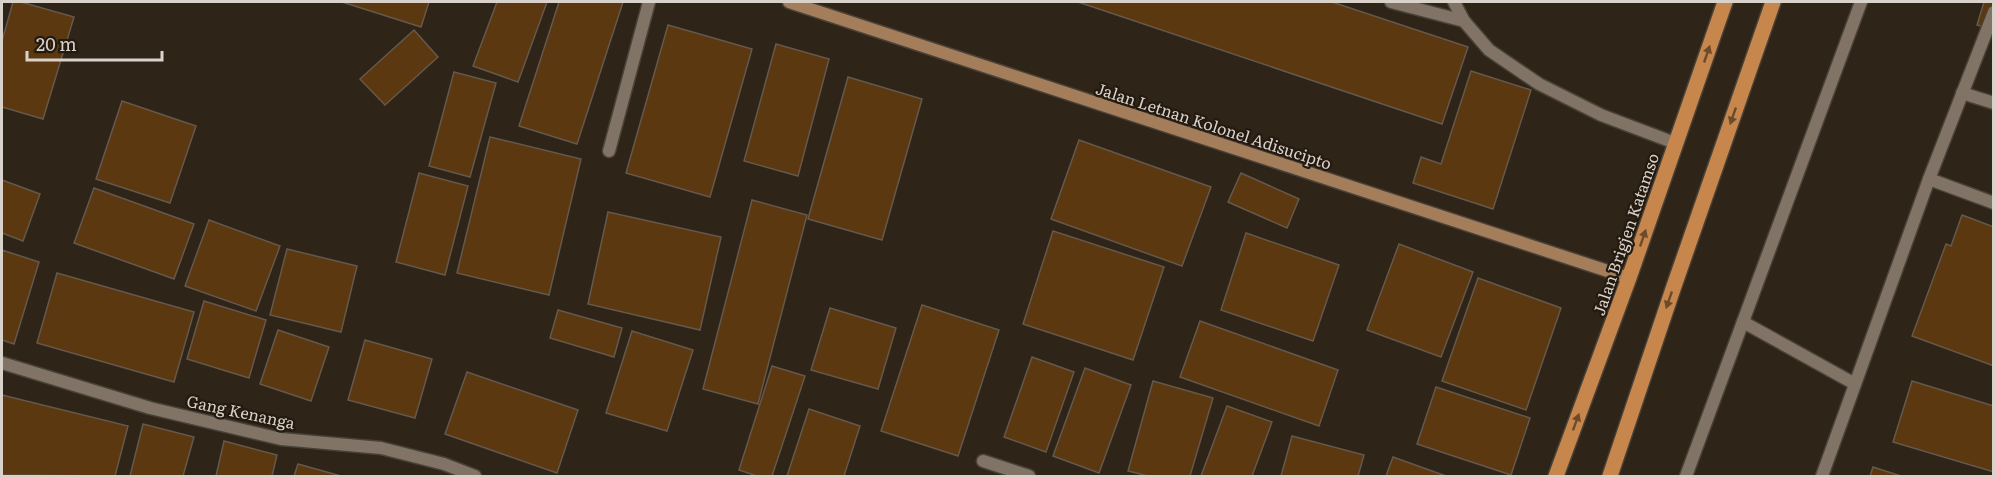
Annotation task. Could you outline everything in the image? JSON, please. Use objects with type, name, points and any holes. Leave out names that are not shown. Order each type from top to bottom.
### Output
[{"type":"main road","name":"Jalan Letnan Kolonel Adisucipto","points":[[789,2],[1629,278]]},
{"type":"main road","name":"Jalan Brigjen Katamso","points":[[1556,477],[1629,278],[1725,2]]},
{"type":"main road","points":[[1610,477],[1773,2]]},
{"type":"street","points":[[609,151],[649,2]]},
{"type":"street","points":[[1391,2],[1464,21]]},
{"type":"street","points":[[1454,2],[1464,21],[1489,51],[1539,84],[1601,115],[1675,143]]},
{"type":"street","points":[[1686,477],[1861,2]]},
{"type":"street","points":[[1822,477],[1929,179],[1994,12]]},
{"type":"street","points":[[1962,93],[1994,103]]},
{"type":"street","points":[[1929,179],[1994,203]]},
{"type":"street","points":[[1743,322],[1855,384]]},
{"type":"street","name":"Gang Kenanga","points":[[2,363],[150,408],[281,439],[381,448],[444,464],[475,477]]},
{"type":"street","points":[[983,461],[1029,477]]},
{"type":"building","points":[[13,2],[21,2],[74,17],[43,119],[2,107],[2,41]]},
{"type":"building","points":[[342,2],[429,2],[421,27]]},
{"type":"building","points":[[497,2],[547,2],[518,82],[473,66]]},
{"type":"building","points":[[559,2],[623,2],[577,144],[519,126]]},
{"type":"building","points":[[1078,2],[1332,2],[1468,47],[1442,124]]},
{"type":"building","points":[[1984,2],[1994,2],[1994,30],[1977,25]]},
{"type":"building","points":[[668,25],[752,49],[710,197],[626,173]]},
{"type":"building","points":[[414,30],[438,57],[385,105],[360,79]]},
{"type":"building","points":[[776,44],[829,59],[798,176],[744,161]]},
{"type":"building","points":[[1471,71],[1531,90],[1493,209],[1413,183],[1421,157],[1441,164]]},
{"type":"building","points":[[454,72],[496,83],[470,177],[429,166]]},
{"type":"building","points":[[848,77],[922,99],[882,240],[808,219]]},
{"type":"building","points":[[122,101],[196,126],[170,203],[96,179]]},
{"type":"building","points":[[490,137],[581,159],[549,295],[457,273]]},
{"type":"building","points":[[1079,140],[1211,187],[1182,266],[1051,219]]},
{"type":"building","points":[[419,173],[468,186],[445,275],[396,262]]},
{"type":"building","points":[[1241,173],[1299,199],[1287,228],[1228,202]]},
{"type":"building","points":[[2,180],[40,194],[23,241],[2,233]]},
{"type":"building","points":[[94,188],[194,224],[174,279],[74,243]]},
{"type":"building","points":[[752,200],[807,215],[758,404],[703,389]]},
{"type":"building","points":[[608,212],[721,237],[700,330],[588,304]]},
{"type":"building","points":[[1962,215],[1994,227],[1994,366],[1912,336],[1946,244],[1951,246]]},
{"type":"building","points":[[209,220],[280,246],[256,311],[185,286]]},
{"type":"building","points":[[1053,231],[1164,267],[1133,360],[1023,324]]},
{"type":"building","points":[[1246,233],[1339,265],[1313,341],[1221,310]]},
{"type":"building","points":[[1399,244],[1473,272],[1441,357],[1367,330]]},
{"type":"building","points":[[287,249],[357,266],[341,332],[270,315]]},
{"type":"building","points":[[2,250],[39,262],[14,344],[2,340]]},
{"type":"building","points":[[57,273],[194,312],[174,382],[37,343]]},
{"type":"building","points":[[1478,278],[1561,308],[1526,410],[1442,381]]},
{"type":"building","points":[[204,301],[266,320],[249,378],[187,359]]},
{"type":"building","points":[[922,305],[999,330],[958,456],[881,431]]},
{"type":"building","points":[[830,308],[896,328],[878,389],[811,370]]},
{"type":"building","points":[[558,310],[622,328],[614,357],[550,338]]},
{"type":"building","points":[[1200,321],[1338,370],[1319,426],[1180,377]]},
{"type":"building","points":[[278,330],[329,347],[311,401],[260,384]]},
{"type":"building","points":[[632,331],[693,350],[667,431],[606,413]]},
{"type":"building","points":[[365,340],[432,359],[415,418],[348,400]]},
{"type":"building","points":[[1032,357],[1074,372],[1046,452],[1004,437]]},
{"type":"building","points":[[772,366],[805,376],[772,476],[757,476],[739,470]]},
{"type":"building","points":[[1085,368],[1131,385],[1099,473],[1053,456]]},
{"type":"building","points":[[467,372],[578,410],[557,473],[445,434]]},
{"type":"building","points":[[1153,381],[1213,398],[1190,476],[1148,476],[1128,471]]},
{"type":"building","points":[[1912,381],[1994,406],[1994,472],[1893,442]]},
{"type":"building","points":[[1436,387],[1530,418],[1511,475],[1417,444]]},
{"type":"building","points":[[2,395],[128,426],[115,476],[2,475]]},
{"type":"building","points":[[1227,406],[1272,422],[1252,476],[1201,476]]},
{"type":"building","points":[[809,409],[860,426],[844,476],[787,476]]},
{"type":"building","points":[[143,424],[194,437],[183,476],[130,476]]},
{"type":"building","points":[[1292,436],[1364,455],[1358,476],[1281,476]]},
{"type":"building","points":[[224,441],[277,455],[272,476],[216,476]]},
{"type":"building","points":[[1393,457],[1446,476],[1386,476]]},
{"type":"building","points":[[298,464],[341,476],[294,476]]},
{"type":"building","points":[[1873,467],[1901,476],[1870,476]]}]
